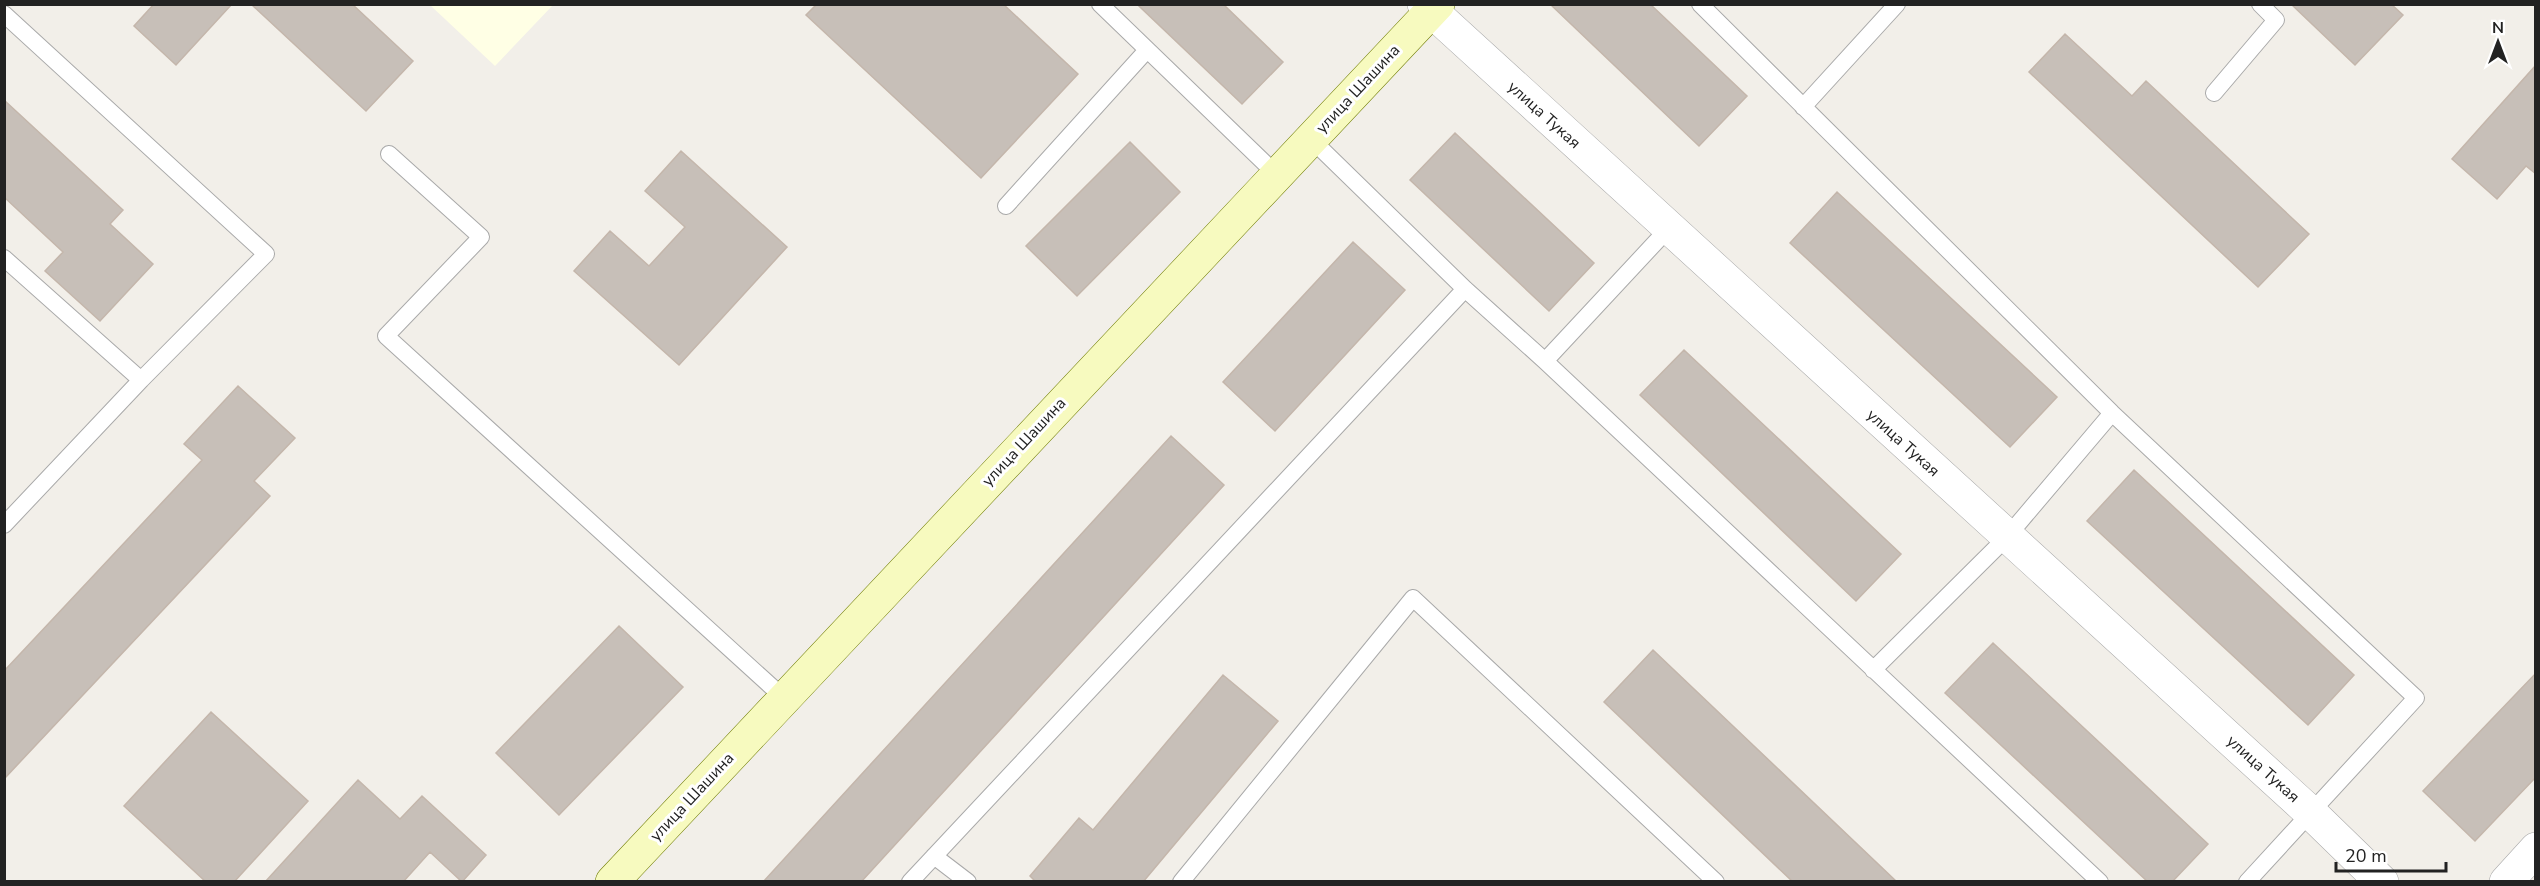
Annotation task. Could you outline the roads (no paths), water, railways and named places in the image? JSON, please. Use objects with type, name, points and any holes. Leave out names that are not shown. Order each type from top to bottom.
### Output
[{"type":"main road","name":"улица Шашина","points":[[612,882],[1311,139],[1431,7]]},
{"type":"street","name":"улица Тукая","points":[[1431,7],[1668,229],[2311,813],[2382,882]]},
{"type":"street","points":[[2505,882],[2535,849]]},
{"type":"lane","points":[[1100,4],[1276,174]]},
{"type":"lane","points":[[1700,4],[2112,413],[2416,698],[2247,882]]},
{"type":"lane","points":[[1803,108],[1897,4]]},
{"type":"lane","points":[[2214,93],[2276,20],[2260,4]]},
{"type":"lane","points":[[4,14],[266,254],[141,380],[4,525]]},
{"type":"lane","points":[[1006,207],[1147,50]]},
{"type":"lane","points":[[1311,139],[1465,289],[1545,361],[2100,882]]},
{"type":"lane","points":[[389,154],[482,237],[386,336],[784,698]]},
{"type":"lane","points":[[1545,361],[1668,229]]},
{"type":"lane","points":[[4,258],[141,380]]},
{"type":"lane","points":[[910,882],[1465,289]]},
{"type":"lane","points":[[1873,670],[2006,538],[2112,413]]},
{"type":"lane","points":[[1181,882],[1413,598],[1716,882]]},
{"type":"lane","points":[[934,855],[968,882]]}]
